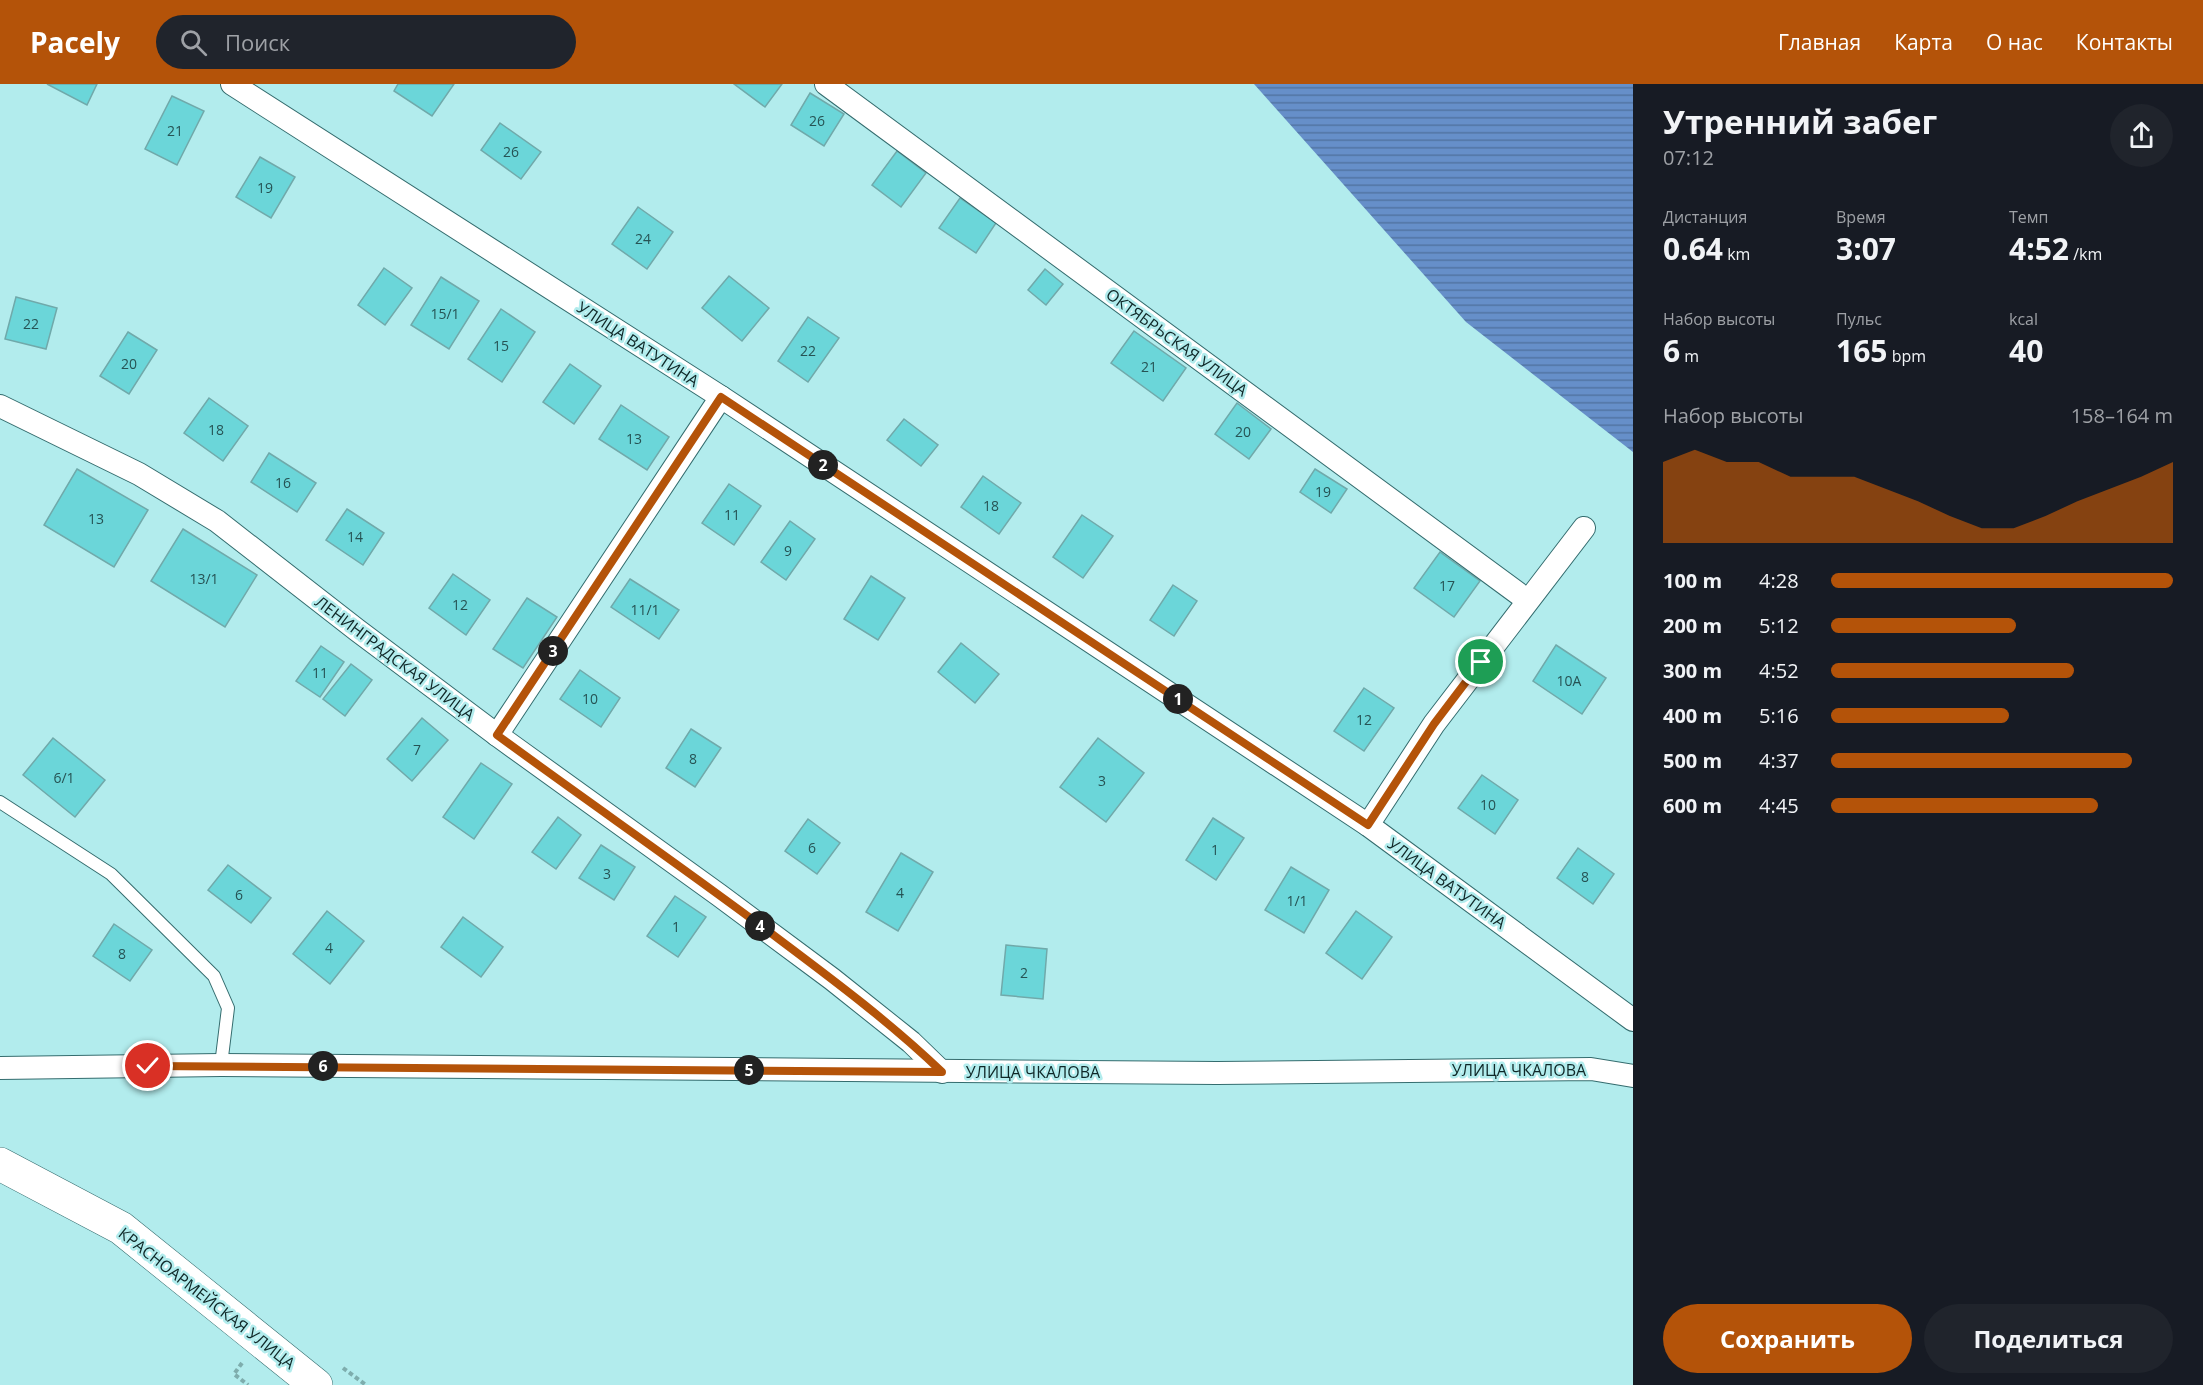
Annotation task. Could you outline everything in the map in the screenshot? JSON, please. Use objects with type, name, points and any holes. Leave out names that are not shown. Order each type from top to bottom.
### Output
[{"type":"main road","name":"КРАСНОАРМЕЙСКАЯ УЛИЦА","points":[[0,1164],[121,1228],[316,1385]]},
{"type":"street","name":"УЛИЦА ВАТУТИНА","points":[[232,84],[721,397],[1368,825],[1633,1020]]},
{"type":"street","name":"ОКТЯБРЬСКАЯ УЛИЦА","points":[[826,84],[1527,600]]},
{"type":"street","points":[[497,735],[721,397]]},
{"type":"street","name":"ЛЕНИНГРАДСКАЯ УЛИЦА","points":[[0,406],[139,474],[217,521],[497,735],[823,972],[911,1042],[942,1072]]},
{"type":"street","points":[[1368,825],[1434,724],[1584,528]]},
{"type":"street","name":"УЛИЦА ЧКАЛОВА","points":[[0,1068],[221,1065],[1216,1073],[1591,1069],[1633,1076]]},
{"type":"lane","points":[[0,802],[111,874],[214,976],[228,1008],[221,1065]]},
{"type":"water","points":[[1254,84],[1633,84],[1633,452],[1466,322]]},
{"type":"building","points":[[47,84],[97,84],[87,105]]},
{"type":"building","points":[[398,84],[454,84],[432,116],[394,91]]},
{"type":"building","points":[[734,84],[782,84],[765,107]]},
{"type":"building","points":[[810,93],[844,114],[824,146],[791,125]]},
{"type":"building","points":[[172,96],[204,111],[177,165],[145,149]]},
{"type":"building","points":[[500,123],[541,152],[521,179],[481,150]]},
{"type":"building","points":[[897,151],[926,173],[901,207],[872,185]]},
{"type":"building","points":[[260,157],[295,177],[271,218],[236,197]]},
{"type":"building","points":[[960,198],[996,223],[976,253],[939,228]]},
{"type":"building","points":[[638,207],[673,232],[647,269],[612,244]]},
{"type":"building","points":[[384,268],[412,288],[385,325],[358,305]]},
{"type":"building","points":[[1045,269],[1063,284],[1046,305],[1028,290]]},
{"type":"building","points":[[729,276],[769,308],[742,341],[702,308]]},
{"type":"building","points":[[441,277],[479,301],[449,349],[411,325]]},
{"type":"building","points":[[16,297],[57,308],[46,349],[5,339]]},
{"type":"building","points":[[501,309],[535,332],[502,382],[468,359]]},
{"type":"building","points":[[808,317],[839,338],[808,382],[778,361]]},
{"type":"building","points":[[1134,331],[1186,368],[1163,401],[1111,363]]},
{"type":"building","points":[[128,332],[157,350],[129,394],[100,376]]},
{"type":"building","points":[[570,364],[601,386],[574,424],[543,402]]},
{"type":"building","points":[[209,398],[248,426],[223,461],[184,433]]},
{"type":"building","points":[[1237,403],[1271,429],[1249,459],[1215,434]]},
{"type":"building","points":[[621,405],[669,437],[647,470],[599,439]]},
{"type":"building","points":[[904,419],[938,445],[921,466],[887,440]]},
{"type":"building","points":[[269,453],[316,483],[297,512],[251,482]]},
{"type":"building","points":[[77,469],[148,510],[114,567],[44,525]]},
{"type":"building","points":[[1315,469],[1347,489],[1331,513],[1300,492]]},
{"type":"building","points":[[983,476],[1021,503],[999,534],[961,507]]},
{"type":"building","points":[[729,484],[761,506],[734,545],[702,523]]},
{"type":"building","points":[[347,509],[384,533],[363,565],[326,540]]},
{"type":"building","points":[[1082,515],[1113,536],[1083,578],[1053,557]]},
{"type":"building","points":[[790,521],[815,539],[786,580],[761,562]]},
{"type":"building","points":[[183,529],[257,575],[225,627],[151,581]]},
{"type":"building","points":[[1440,552],[1480,581],[1454,617],[1414,588]]},
{"type":"building","points":[[453,574],[490,600],[466,635],[429,608]]},
{"type":"building","points":[[871,576],[905,598],[878,640],[844,619]]},
{"type":"building","points":[[630,579],[679,610],[659,639],[611,607]]},
{"type":"building","points":[[1173,585],[1197,601],[1174,636],[1150,620]]},
{"type":"building","points":[[527,598],[557,617],[523,668],[493,649]]},
{"type":"building","points":[[961,643],[999,674],[975,703],[938,672]]},
{"type":"building","points":[[1556,645],[1606,678],[1582,714],[1533,681]]},
{"type":"building","points":[[321,646],[344,662],[320,697],[296,681]]},
{"type":"building","points":[[351,664],[372,680],[345,716],[323,699]]},
{"type":"building","points":[[580,670],[620,698],[601,727],[560,699]]},
{"type":"building","points":[[1364,688],[1394,708],[1364,751],[1334,731]]},
{"type":"building","points":[[422,718],[448,740],[412,781],[387,759]]},
{"type":"building","points":[[691,729],[721,748],[695,787],[666,768]]},
{"type":"building","points":[[53,738],[105,780],[75,817],[23,775]]},
{"type":"building","points":[[1098,738],[1144,773],[1106,822],[1060,787]]},
{"type":"building","points":[[481,763],[512,784],[474,839],[443,817]]},
{"type":"building","points":[[1482,775],[1518,800],[1495,834],[1458,808]]},
{"type":"building","points":[[558,817],[581,835],[556,869],[532,852]]},
{"type":"building","points":[[1213,818],[1244,838],[1216,880],[1186,860]]},
{"type":"building","points":[[808,819],[840,843],[817,874],[785,851]]},
{"type":"building","points":[[601,845],[635,867],[614,900],[579,878]]},
{"type":"building","points":[[1578,848],[1614,874],[1593,904],[1557,878]]},
{"type":"building","points":[[901,853],[933,872],[898,931],[866,912]]},
{"type":"building","points":[[228,865],[271,898],[251,923],[208,890]]},
{"type":"building","points":[[1291,867],[1329,890],[1304,933],[1265,910]]},
{"type":"building","points":[[675,896],[706,917],[678,957],[647,936]]},
{"type":"building","points":[[327,911],[364,941],[330,984],[293,954]]},
{"type":"building","points":[[1356,911],[1392,937],[1362,979],[1326,953]]},
{"type":"building","points":[[463,917],[503,947],[481,977],[441,947]]},
{"type":"building","points":[[114,924],[152,950],[130,981],[93,956]]},
{"type":"building","points":[[1006,945],[1047,949],[1043,999],[1001,995]]},
{"type":"route","points":[[148,1066],[942,1072],[911,1042],[832,979],[497,735],[721,397],[1368,825],[1434,724],[1481,662]]}]
